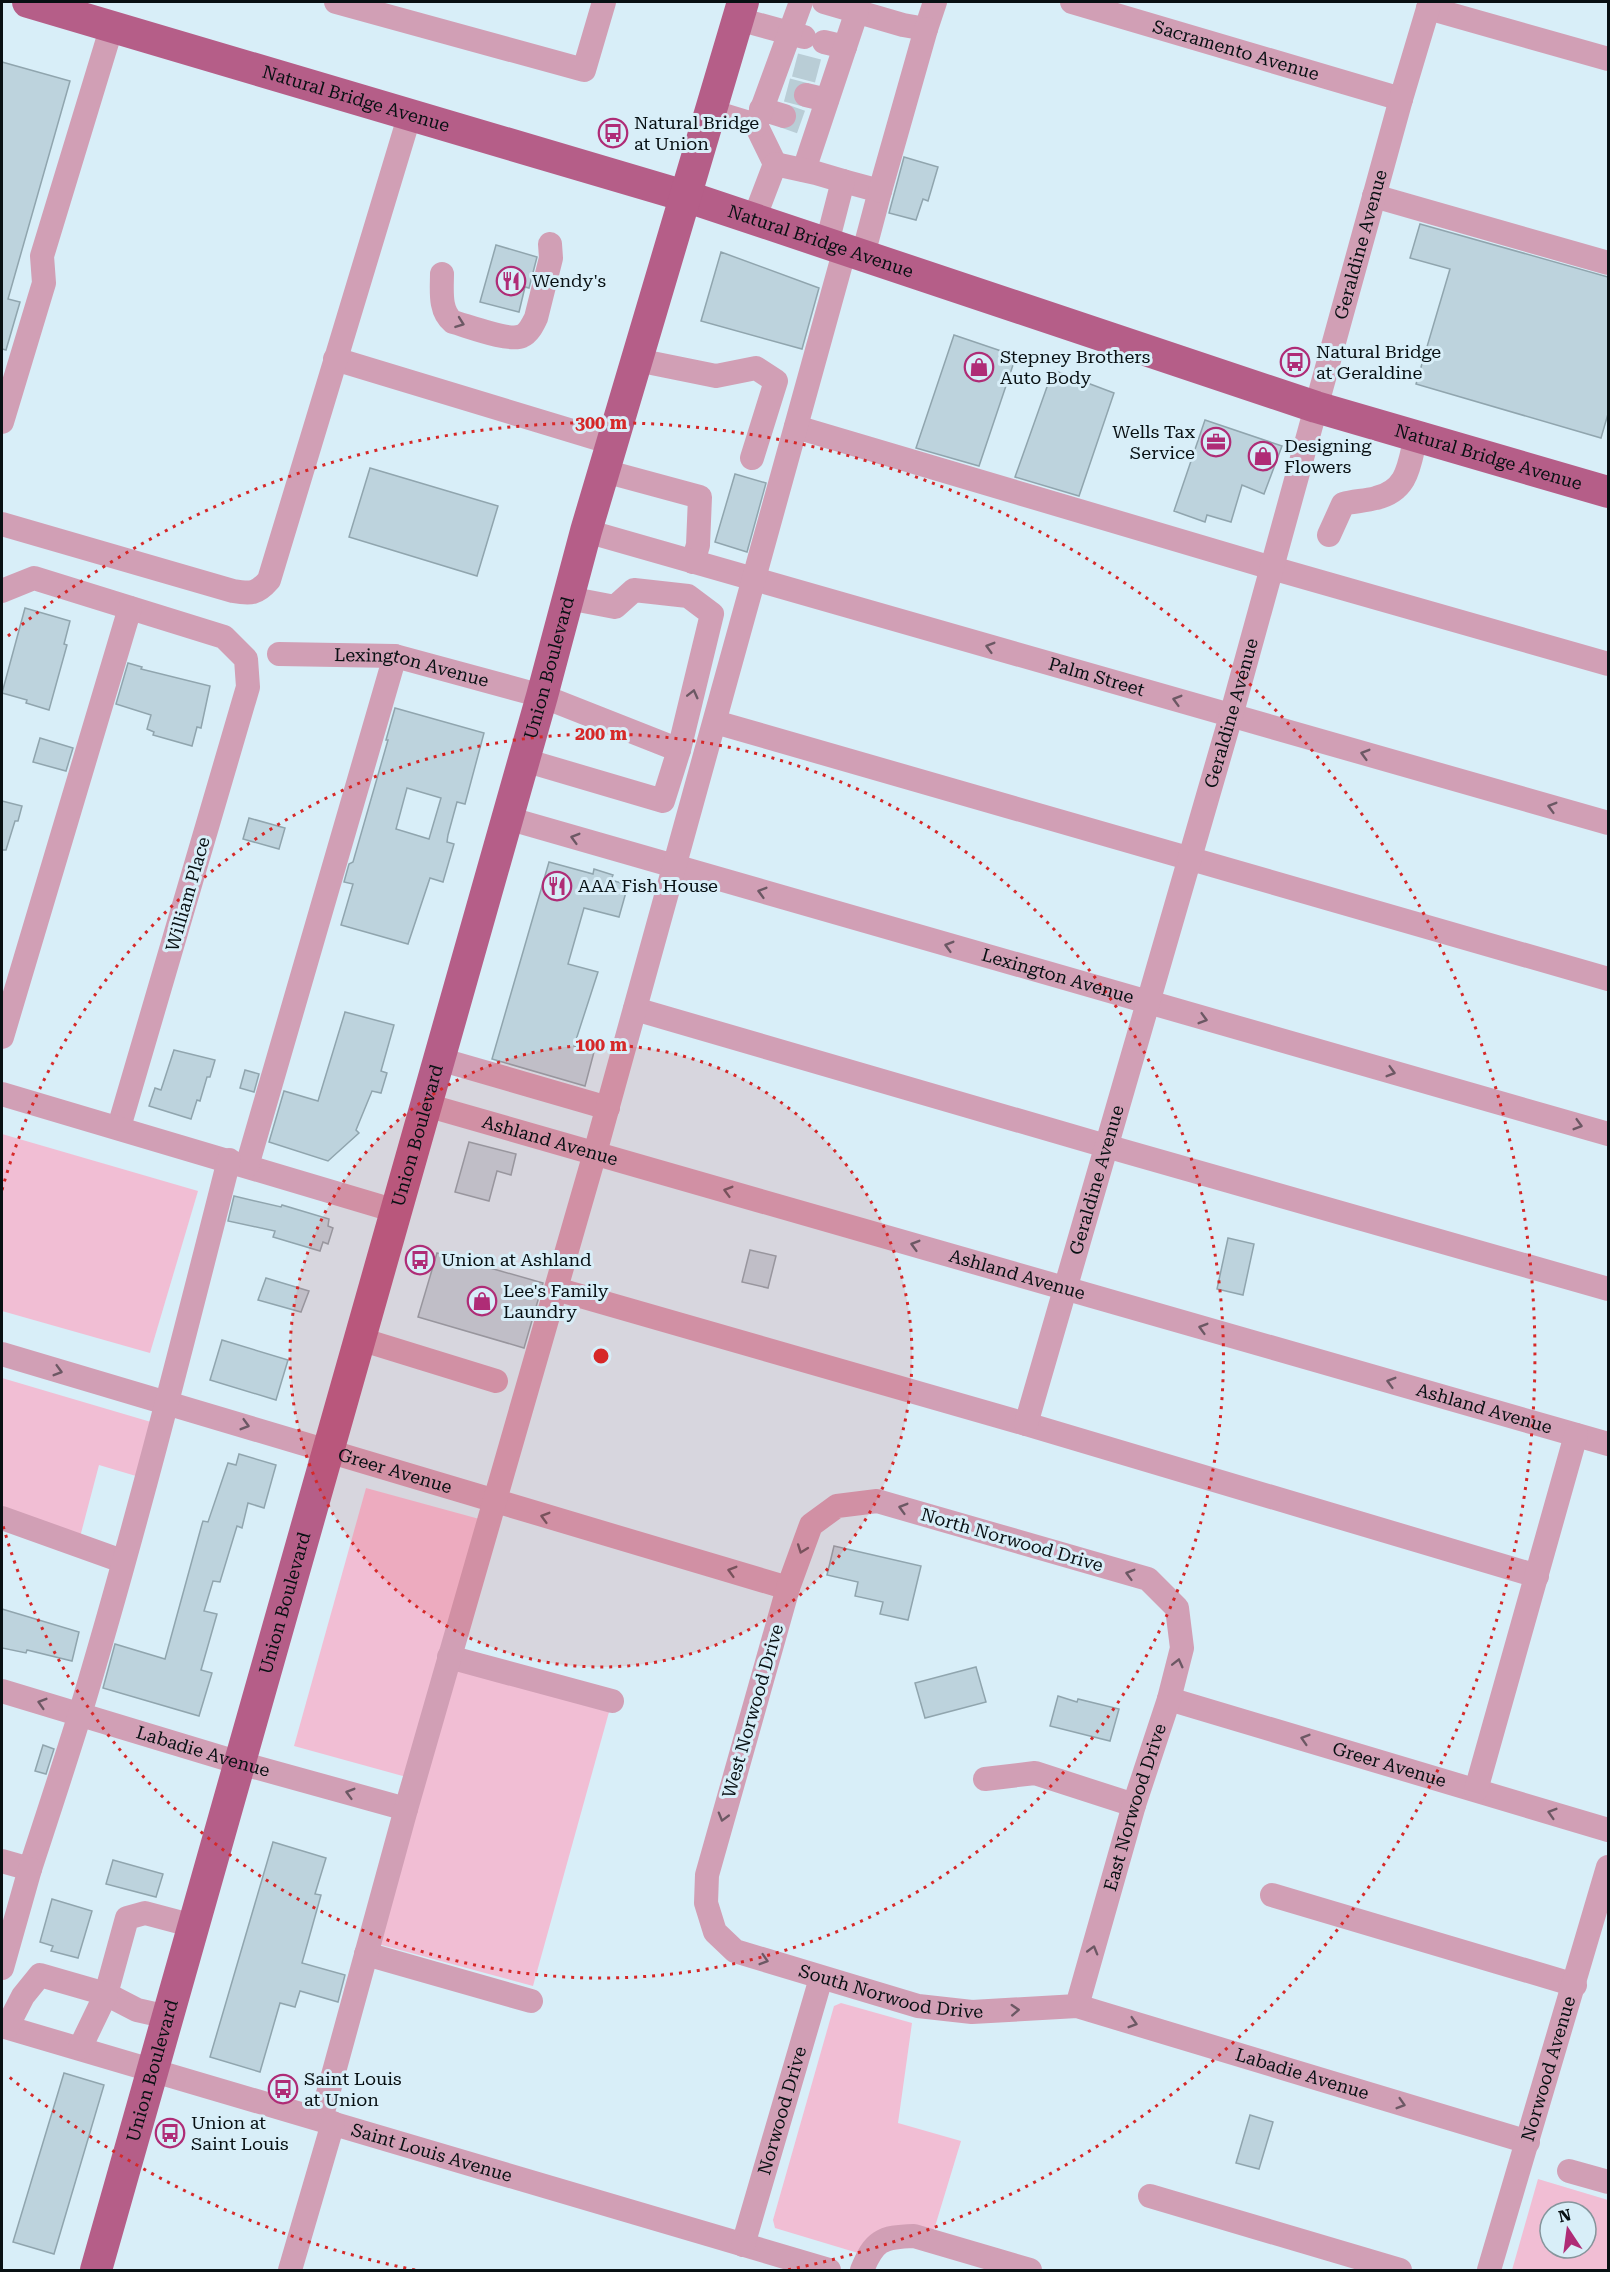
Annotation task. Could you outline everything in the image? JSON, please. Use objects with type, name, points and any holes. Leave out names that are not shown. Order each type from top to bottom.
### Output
[{"type":"main road","name":"Natural Bridge Avenue","points":[[28,2],[685,196],[1316,407],[1608,492]]},
{"type":"main road","name":"Union Boulevard","points":[[96,2271],[524,760],[586,531],[740,10]]},
{"type":"street","points":[[336,2],[584,70],[604,2]]},
{"type":"street","points":[[801,2],[816,40],[807,68],[784,120],[804,170]]},
{"type":"street","points":[[824,2],[903,25],[927,29]]},
{"type":"street","name":"Sacramento Avenue","points":[[1072,2],[1401,99]]},
{"type":"street","points":[[290,2271],[366,1954],[493,1502],[608,1108],[845,249],[880,191],[927,29],[931,3]]},
{"type":"street","points":[[1429,5],[1608,59]]},
{"type":"street","name":"Geraldine Avenue","points":[[1026,1424],[1231,716],[1429,5]]},
{"type":"street","points":[[740,10],[816,40]]},
{"type":"street","points":[[754,219],[775,164],[784,120],[807,68],[816,40],[857,11]]},
{"type":"street","points":[[2,422],[44,283],[42,256],[112,26]]},
{"type":"street","points":[[710,111],[784,120]]},
{"type":"street","points":[[2,524],[233,591],[249,594],[262,588],[269,580],[410,114]]},
{"type":"street","points":[[775,164],[880,191]]},
{"type":"street","points":[[843,181],[845,249]]},
{"type":"street","points":[[1374,196],[1608,263]]},
{"type":"street","points":[[442,274],[443,308],[447,317],[453,322],[513,338],[523,336],[536,318],[550,258],[550,244]]},
{"type":"street","points":[[335,360],[608,457],[700,497],[698,545],[693,562]]},
{"type":"street","points":[[637,360],[716,376],[756,368],[776,381],[752,458]]},
{"type":"street","points":[[796,427],[1272,568],[1608,664]]},
{"type":"street","points":[[1329,535],[1343,504],[1381,496],[1400,486],[1406,477],[1416,436]]},
{"type":"street","name":"Palm Street","points":[[586,531],[1608,823]]},
{"type":"street","points":[[2,1037],[130,608],[34,578],[6,588]]},
{"type":"street","points":[[524,760],[663,801],[679,750],[712,614],[688,596],[634,590],[615,607],[568,598]]},
{"type":"street","name":"William Place","points":[[119,1127],[248,687],[246,659],[224,637],[130,608]]},
{"type":"street","name":"Lexington Avenue","points":[[279,654],[395,656],[542,696],[679,750]]},
{"type":"street","points":[[2,1968],[30,1869],[80,1714],[166,1402],[395,656]]},
{"type":"street","points":[[715,722],[1608,979]]},
{"type":"street","name":"Lexington Avenue","points":[[507,818],[1608,1134]]},
{"type":"street","points":[[635,1009],[1608,1289]]},
{"type":"street","points":[[439,1059],[608,1108]]},
{"type":"street","points":[[2,1094],[396,1211]]},
{"type":"street","name":"Ashland Avenue","points":[[426,1105],[1608,1444]]},
{"type":"street","points":[[556,1289],[1026,1424],[1537,1576]]},
{"type":"street","points":[[360,1339],[496,1381]]},
{"type":"street","name":"Greer Avenue","points":[[2,1354],[788,1588]]},
{"type":"street","points":[[1476,1790],[1576,1435]]},
{"type":"street","name":"North Norwood Drive","points":[[837,1506],[877,1500],[1148,1580],[1177,1608]]},
{"type":"street","name":"West Norwood Drive","points":[[715,1932],[706,1903],[707,1875],[788,1588],[811,1526],[837,1506]]},
{"type":"street","points":[[2,1518],[122,1562]]},
{"type":"street","name":"East Norwood Drive","points":[[1077,2006],[1134,1805],[1169,1699],[1182,1648],[1177,1608]]},
{"type":"street","points":[[449,1657],[612,1701]]},
{"type":"street","name":"Labadie Avenue","points":[[2,1691],[240,1763],[406,1809]]},
{"type":"street","name":"Greer Avenue","points":[[1169,1699],[1608,1830]]},
{"type":"street","points":[[985,1779],[1035,1773],[1134,1805]]},
{"type":"street","points":[[2,1861],[30,1869]]},
{"type":"street","name":"Norwood Avenue","points":[[1489,2271],[1575,1985],[1605,1896],[1608,1867]]},
{"type":"street","points":[[1272,1894],[1575,1985]]},
{"type":"street","points":[[80,2048],[106,1994],[127,1918],[145,1913],[194,1926]]},
{"type":"street","name":"South Norwood Drive","points":[[715,1932],[735,1951],[918,2006],[972,2012],[1077,2006]]},
{"type":"street","points":[[366,1954],[531,2001]]},
{"type":"street","points":[[4,2026],[40,1975],[106,1994],[137,2010],[168,2017]]},
{"type":"street","name":"Norwood Drive","points":[[743,2245],[821,1977]]},
{"type":"street","name":"Labadie Avenue","points":[[1077,2006],[1528,2142]]},
{"type":"street","name":"Saint Louis Avenue","points":[[4,2026],[829,2271]]},
{"type":"street","points":[[1569,2171],[1608,2182]]},
{"type":"street","points":[[1150,2196],[1400,2271]]},
{"type":"street","points":[[862,2271],[873,2246],[898,2236],[914,2236],[1030,2271]]},
{"type":"shaded area","points":[[2,1134],[198,1191],[150,1353],[2,1311]]},
{"type":"shaded area","points":[[2,1378],[151,1422],[136,1476],[99,1465],[80,1537],[2,1514]]},
{"type":"shaded area","points":[[366,1488],[483,1520],[410,1778],[294,1746]]},
{"type":"shaded area","points":[[454,1669],[609,1712],[533,1986],[378,1944]]},
{"type":"shaded area","points":[[841,2003],[912,2023],[898,2123],[961,2141],[933,2233],[858,2253],[775,2228],[773,2220],[834,2006]]},
{"type":"shaded area","points":[[1538,2179],[1608,2200],[1608,2270],[1512,2270]]},
{"type":"building","points":[[2,62],[70,81],[8,299],[20,302],[6,350],[2,349]]},
{"type":"building","points":[[904,157],[938,167],[928,201],[923,199],[916,220],[889,213]]},
{"type":"building","points":[[1420,224],[1608,277],[1608,414],[1601,438],[1416,384],[1450,269],[1410,258]]},
{"type":"building","name":"Wendy's","points":[[496,245],[537,257],[529,288],[525,287],[519,312],[480,302]]},
{"type":"building","points":[[721,252],[819,288],[802,349],[701,321]]},
{"type":"building","points":[[954,335],[1016,356],[979,466],[916,448]]},
{"type":"building","points":[[1053,370],[1114,393],[1079,496],[1015,477]]},
{"type":"building","points":[[1205,420],[1282,446],[1264,494],[1242,485],[1231,522],[1207,515],[1205,522],[1174,511]]},
{"type":"building","points":[[370,468],[498,506],[477,576],[349,537]]},
{"type":"building","points":[[735,474],[766,483],[747,552],[715,542]]},
{"type":"building","points":[[25,608],[70,621],[64,644],[67,645],[49,710],[26,703],[27,700],[2,693]]},
{"type":"building","points":[[128,663],[142,667],[141,669],[210,686],[201,728],[197,727],[192,746],[153,735],[154,732],[147,729],[151,715],[116,704]]},
{"type":"building","points":[[395,708],[484,733],[465,804],[457,802],[447,842],[454,844],[443,882],[430,878],[408,944],[341,925],[353,884],[344,882],[349,864],[353,862],[388,740],[386,740]],"holes":[[[407,788],[441,798],[429,839],[396,829]]]},
{"type":"building","points":[[40,738],[73,748],[66,771],[33,762]]},
{"type":"building","points":[[2,801],[22,806],[6,850],[2,850]]},
{"type":"building","points":[[249,818],[285,828],[279,849],[243,839]]},
{"type":"building","points":[[549,862],[593,874],[594,869],[613,875],[611,880],[628,885],[619,917],[584,908],[568,964],[598,972],[574,1046],[594,1052],[585,1086],[492,1059]]},
{"type":"building","points":[[345,1012],[394,1025],[381,1071],[387,1073],[381,1093],[372,1091],[356,1130],[359,1133],[328,1161],[269,1142],[284,1091],[318,1101]]},
{"type":"building","points":[[174,1050],[215,1060],[191,1119],[149,1106],[155,1088],[161,1090]]},
{"type":"building","points":[[245,1070],[259,1074],[254,1092],[240,1088]]},
{"type":"building","points":[[469,1142],[516,1154],[511,1175],[497,1171],[489,1201],[455,1192]]},
{"type":"building","points":[[234,1196],[281,1207],[282,1205],[329,1219],[328,1226],[333,1228],[328,1244],[323,1242],[320,1251],[273,1237],[275,1231],[228,1221]]},
{"type":"building","points":[[1228,1238],[1254,1244],[1243,1295],[1217,1289]]},
{"type":"building","points":[[750,1250],[776,1256],[768,1288],[742,1282]]},
{"type":"building","name":"Lee's Family Laundry","points":[[437,1253],[543,1283],[524,1348],[418,1317]]},
{"type":"building","points":[[266,1278],[309,1291],[301,1312],[258,1300]]},
{"type":"building","points":[[222,1340],[288,1360],[276,1400],[210,1380]]},
{"type":"building","points":[[239,1454],[276,1465],[264,1508],[248,1503],[242,1528],[237,1526],[220,1582],[213,1581],[204,1611],[217,1614],[201,1670],[212,1673],[199,1716],[103,1688],[115,1644],[165,1659],[203,1521],[208,1522],[228,1463],[236,1465]]},
{"type":"building","points":[[834,1546],[921,1566],[908,1620],[880,1614],[883,1602],[855,1596],[858,1582],[827,1575]]},
{"type":"building","points":[[2,1609],[79,1632],[72,1661],[27,1650],[26,1653],[2,1648]]},
{"type":"building","points":[[976,1667],[986,1702],[925,1718],[915,1683]]},
{"type":"building","points":[[1058,1696],[1077,1702],[1078,1699],[1119,1709],[1110,1741],[1050,1726]]},
{"type":"building","points":[[43,1745],[54,1749],[46,1774],[35,1771]]},
{"type":"building","points":[[273,1842],[326,1858],[315,1894],[321,1895],[302,1963],[345,1975],[338,2002],[300,1991],[295,2007],[280,2003],[260,2072],[210,2057]]},
{"type":"building","points":[[113,1860],[163,1874],[156,1897],[106,1884]]},
{"type":"building","points":[[52,1899],[92,1911],[78,1958],[51,1951],[53,1946],[40,1942]]},
{"type":"building","points":[[64,2073],[104,2085],[54,2254],[13,2242]]},
{"type":"building","points":[[1250,2115],[1273,2122],[1259,2169],[1236,2163]]},
{"type":"tunnel","points":[[795,65],[818,71]]},
{"type":"tunnel","points":[[787,90],[806,95]]},
{"type":"tunnel","points":[[784,116],[801,122]]},
{"type":"place","name":"Natural Bridge at Union","points":[[613,133]]},
{"type":"place","name":"Wendy's","points":[[511,281]]},
{"type":"place","name":"Natural Bridge at Geraldine","points":[[1295,362]]},
{"type":"place","name":"Stepney Brothers Auto Body","points":[[979,367]]},
{"type":"place","name":"Wells Tax Service","points":[[1216,442]]},
{"type":"place","name":"Designing Flowers","points":[[1263,456]]},
{"type":"place","name":"AAA Fish House","points":[[557,886]]},
{"type":"place","name":"Union at Ashland","points":[[420,1260]]},
{"type":"place","name":"Lee's Family Laundry","points":[[482,1301]]},
{"type":"place","name":"Saint Louis at Union","points":[[283,2089]]},
{"type":"place","name":"Union at Saint Louis","points":[[170,2133]]}]
